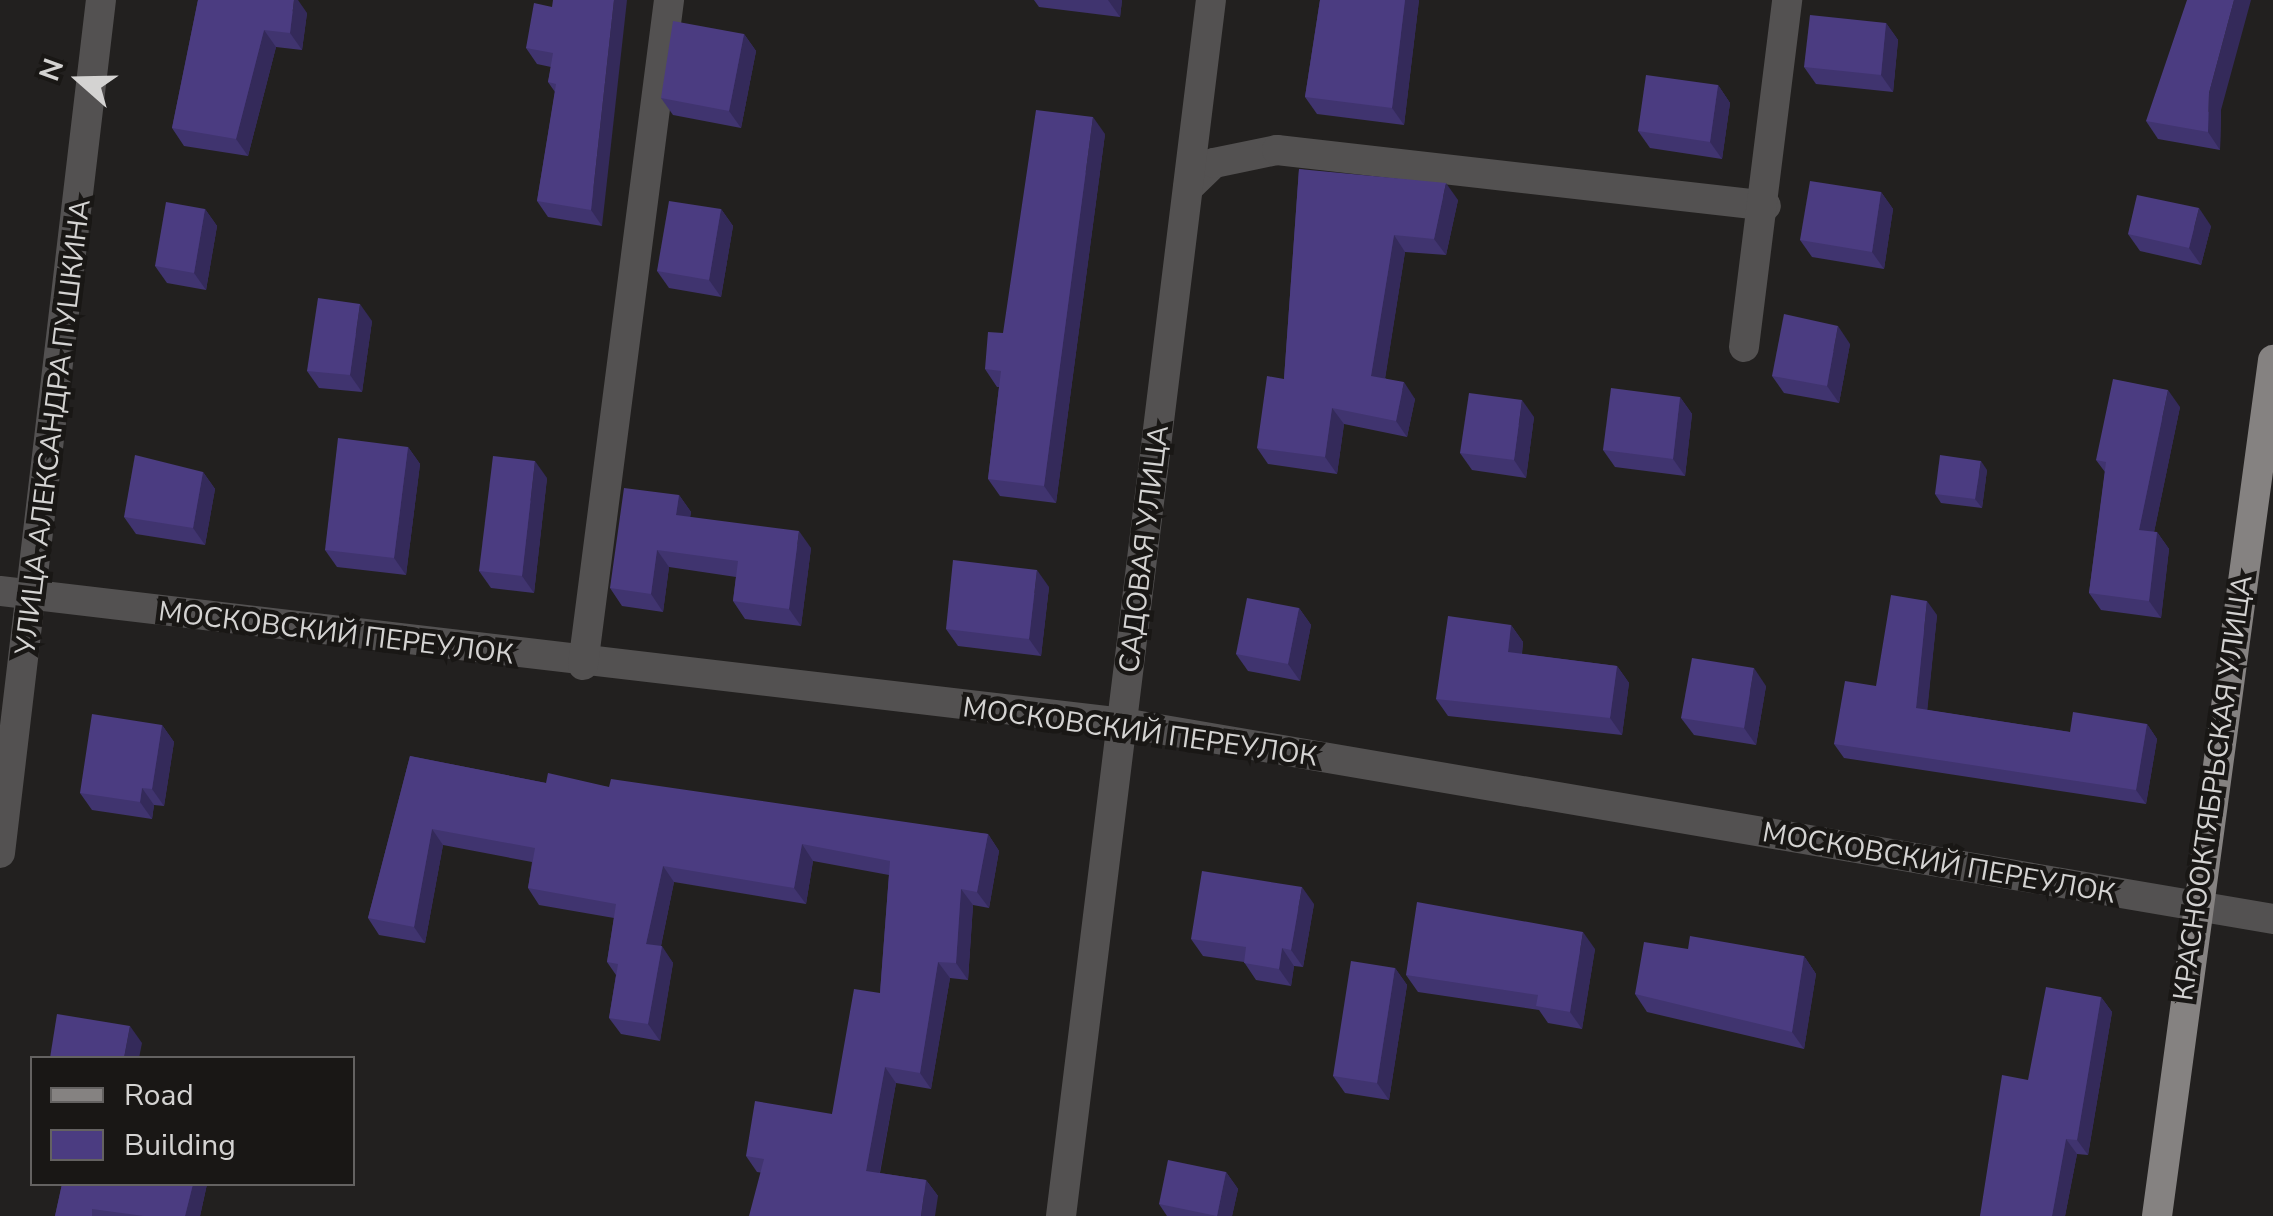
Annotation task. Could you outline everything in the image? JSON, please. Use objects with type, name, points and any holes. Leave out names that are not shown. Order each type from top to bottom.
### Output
[{"type":"main road","name":"КРАСНООКТЯБРЬСКАЯ УЛИЦА","points":[[2157,1216],[2273,360]]},
{"type":"street","name":"УЛИЦА АЛЕКСАНДРА ПУШКИНА","points":[[0,853],[35,595],[101,0]]},
{"type":"street","points":[[583,665],[668,0]]},
{"type":"street","name":"САДОВАЯ УЛИЦА","points":[[1061,1216],[1211,0]]},
{"type":"street","points":[[1744,347],[1766,206],[1787,0]]},
{"type":"street","points":[[1188,188],[1214,163],[1277,150],[1766,206]]},
{"type":"street","name":"МОСКОВСКИЙ ПЕРЕУЛОК","points":[[0,591],[583,665],[1123,723],[2273,919]]},
{"type":"building","points":[[198,0],[294,0],[290,33],[264,30],[236,139],[172,128]]},
{"type":"building","points":[[553,0],[614,0],[591,210],[537,201],[556,84],[548,82],[553,53],[526,48],[534,3],[552,7]]},
{"type":"building","points":[[1320,0],[1405,0],[1392,108],[1305,97]]},
{"type":"building","points":[[2187,0],[2234,0],[2209,93],[2208,132],[2146,121]]},
{"type":"building","points":[[1810,15],[1886,23],[1881,75],[1804,67]]},
{"type":"building","points":[[673,21],[744,34],[729,111],[661,98]]},
{"type":"building","points":[[1646,75],[1718,85],[1710,142],[1638,131]]},
{"type":"building","points":[[1036,110],[1093,117],[1044,486],[988,479],[1001,371],[985,369],[988,332],[1003,333]]},
{"type":"building","points":[[1299,169],[1446,183],[1434,239],[1394,235],[1371,376],[1404,382],[1396,421],[1332,408],[1325,457],[1257,448],[1267,376],[1284,379]]},
{"type":"building","points":[[1810,181],[1881,192],[1872,252],[1800,240]]},
{"type":"building","points":[[2137,195],[2199,208],[2189,248],[2128,234]]},
{"type":"building","points":[[669,201],[721,209],[709,280],[657,271]]},
{"type":"building","points":[[166,202],[205,209],[194,273],[155,266]]},
{"type":"building","points":[[318,298],[360,304],[350,375],[307,371]]},
{"type":"building","points":[[1784,314],[1838,326],[1827,386],[1772,376]]},
{"type":"building","points":[[2113,379],[2168,390],[2139,530],[2157,532],[2149,601],[2089,593],[2106,462],[2096,460]]},
{"type":"building","points":[[1611,388],[1680,397],[1673,459],[1603,450]]},
{"type":"building","points":[[1469,393],[1522,400],[1514,460],[1460,453]]},
{"type":"building","points":[[338,438],[408,447],[394,558],[325,550]]},
{"type":"building","points":[[135,455],[203,472],[193,528],[124,517]]},
{"type":"building","points":[[1940,455],[1981,461],[1975,499],[1935,494]]},
{"type":"building","points":[[493,456],[535,461],[522,576],[479,571]]},
{"type":"building","points":[[624,488],[679,495],[676,515],[799,531],[789,609],[733,601],[738,561],[657,550],[651,594],[610,588]]},
{"type":"building","points":[[953,560],[1037,570],[1029,639],[946,629]]},
{"type":"building","points":[[1891,595],[1927,601],[1916,708],[2070,732],[2073,712],[2147,724],[2136,790],[1834,744],[1845,681],[1876,686]]},
{"type":"building","points":[[1247,598],[1299,608],[1288,664],[1236,654]]},
{"type":"building","points":[[1448,616],[1511,625],[1508,652],[1617,666],[1610,718],[1436,699]]},
{"type":"building","points":[[1692,658],[1754,668],[1744,728],[1681,718]]},
{"type":"building","points":[[92,714],[162,725],[152,789],[142,788],[140,802],[80,793]]},
{"type":"building","points":[[410,756],[546,783],[548,773],[609,787],[611,779],[988,834],[977,892],[961,889],[956,963],[938,962],[920,1073],[885,1067],[866,1171],[926,1180],[921,1216],[749,1216],[764,1159],[746,1156],[755,1101],[832,1114],[854,989],[880,993],[890,861],[802,844],[794,888],[663,866],[646,944],[662,946],[648,1024],[609,1018],[618,964],[607,962],[616,904],[528,888],[535,848],[432,829],[414,927],[368,918]]},
{"type":"building","points":[[1202,871],[1302,887],[1291,950],[1282,948],[1279,969],[1244,963],[1246,947],[1191,939]]},
{"type":"building","points":[[1417,902],[1583,932],[1570,1012],[1536,1006],[1538,995],[1406,975]]},
{"type":"building","points":[[1690,936],[1804,956],[1792,1032],[1635,994],[1644,942],[1688,949]]},
{"type":"building","points":[[1351,961],[1395,968],[1377,1083],[1333,1076]]},
{"type":"building","points":[[2046,987],[2101,997],[2077,1140],[2066,1139],[2052,1216],[1980,1216],[2002,1075],[2028,1080]]},
{"type":"building","points":[[57,1014],[130,1026],[124,1056],[50,1056]]},
{"type":"building","points":[[1168,1160],[1226,1172],[1217,1216],[1159,1204]]},
{"type":"building","points":[[62,1186],[192,1186],[185,1216],[144,1216],[92,1209],[92,1216],[55,1216]]}]
